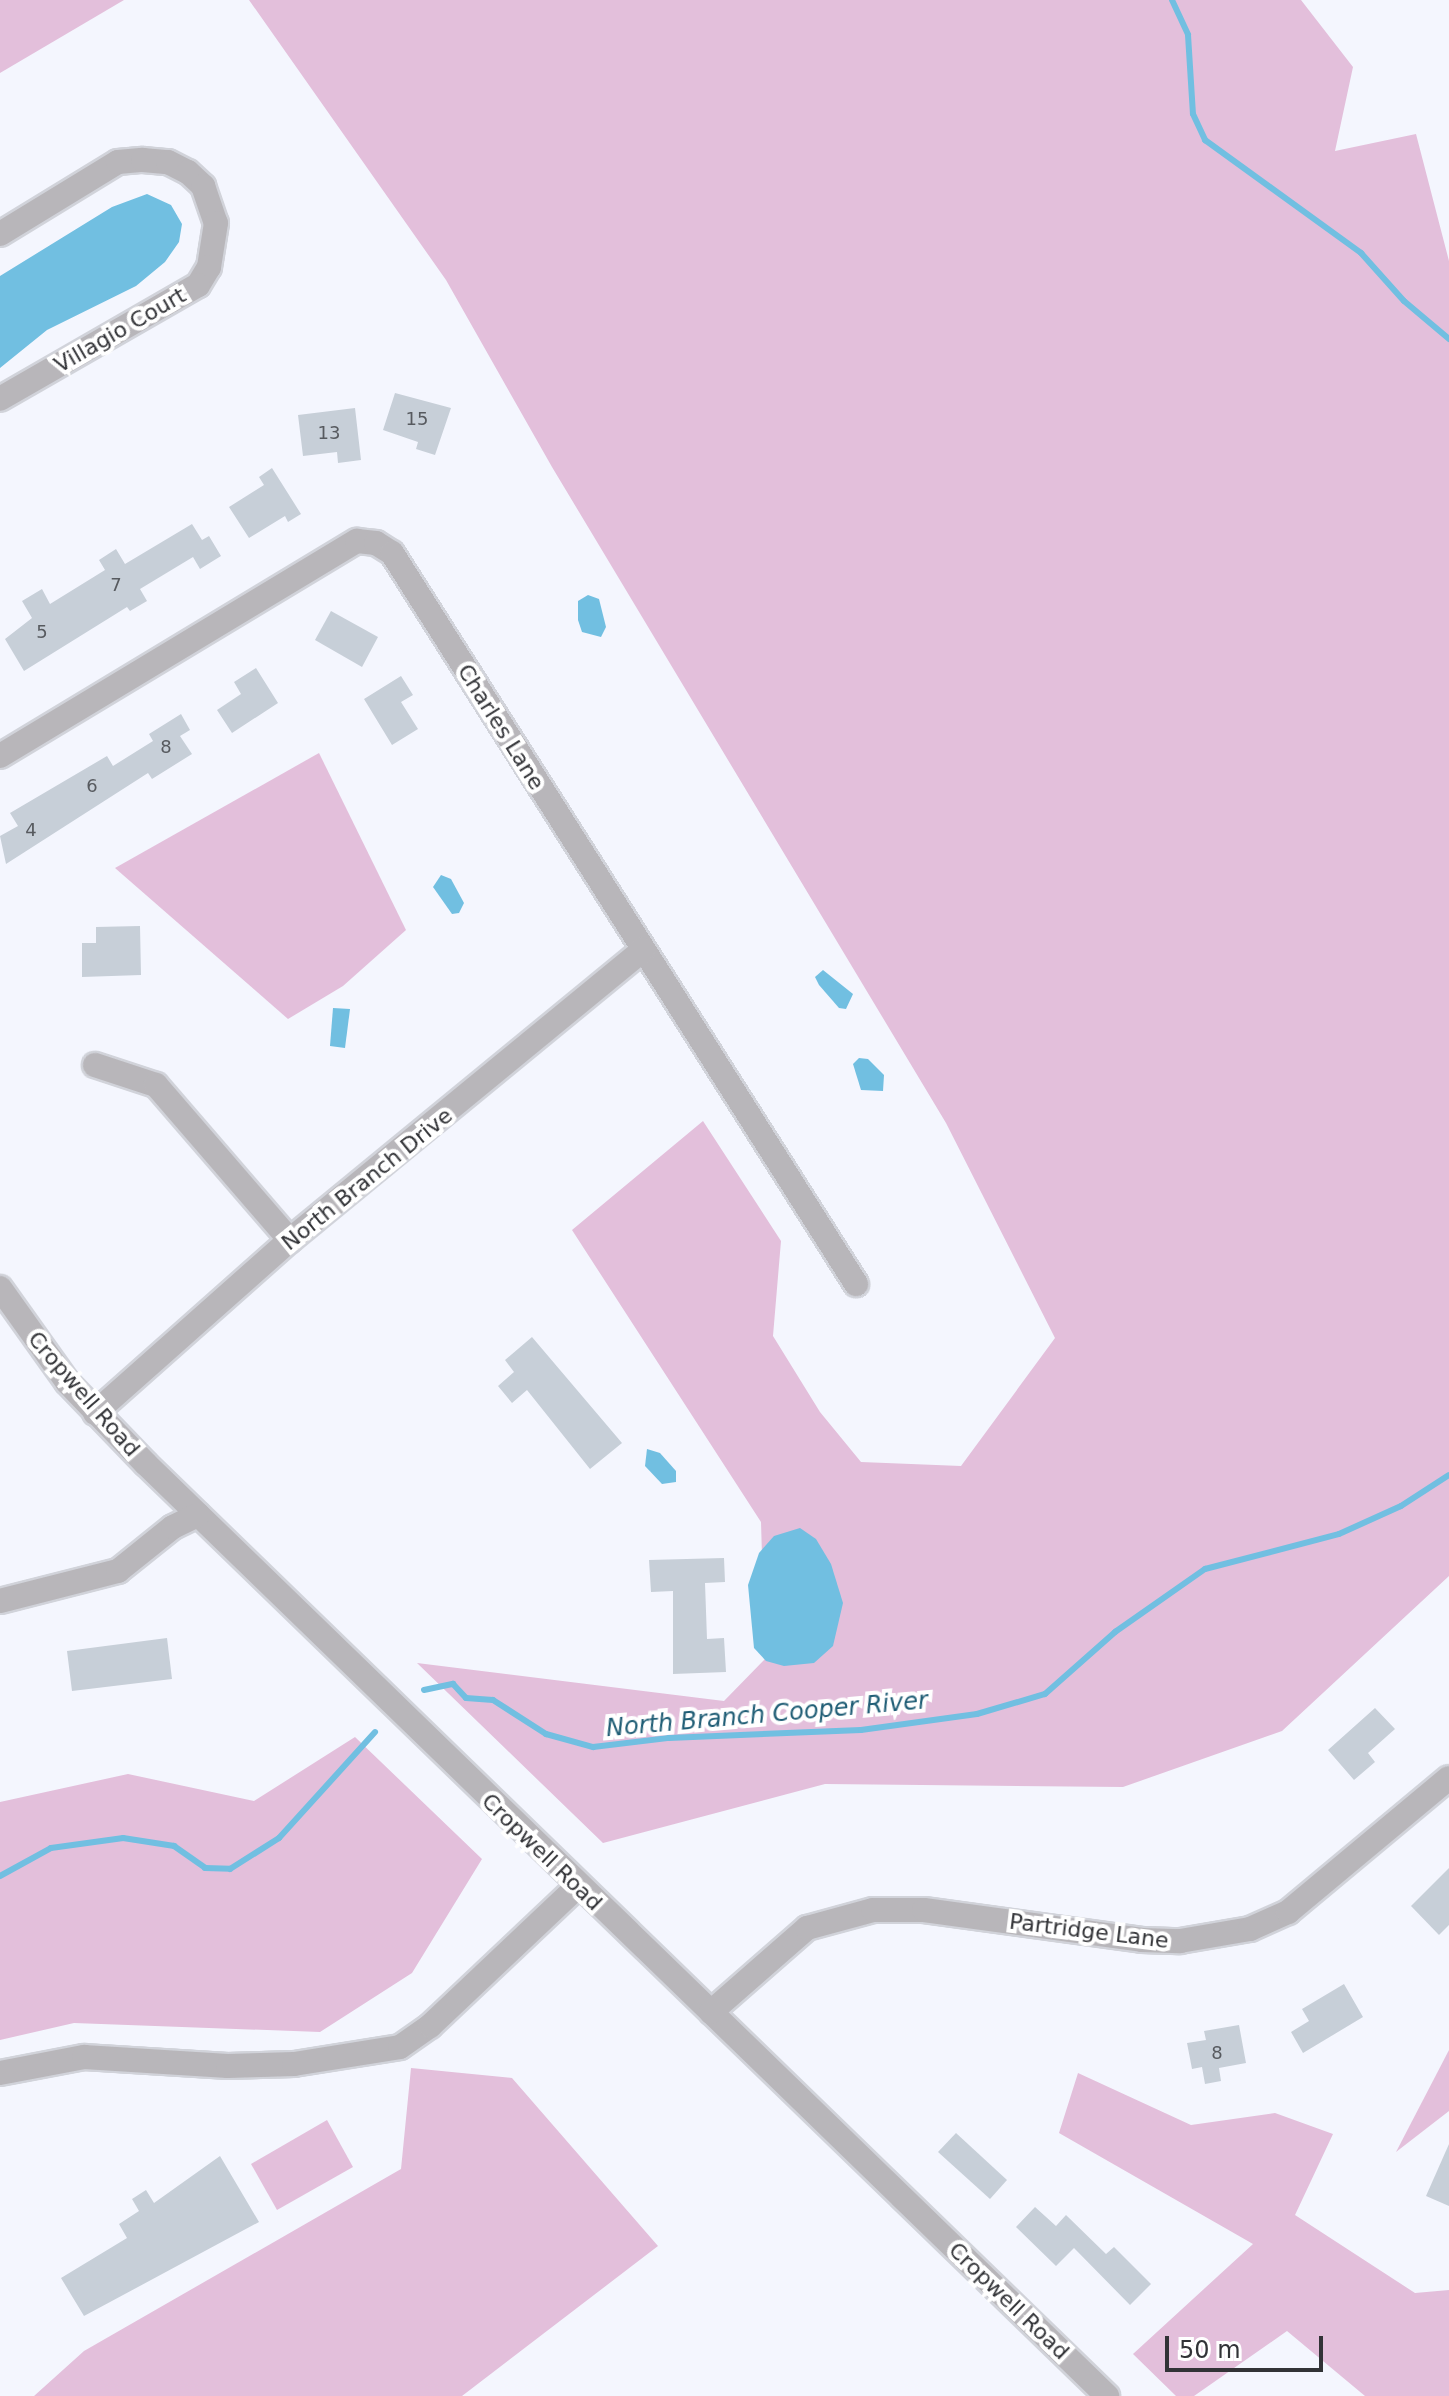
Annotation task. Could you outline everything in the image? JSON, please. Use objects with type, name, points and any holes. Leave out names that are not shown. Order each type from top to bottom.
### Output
[{"type":"street","name":"Villagio Court","points":[[0,234],[118,162],[143,160],[168,162],[188,172],[203,186],[216,223],[209,267],[198,285],[0,399]]},
{"type":"street","name":"Charles Lane","points":[[0,756],[357,541],[376,543],[392,553],[856,1284]]},
{"type":"street","name":"North Branch Drive","points":[[95,1413],[290,1240],[643,950]]},
{"type":"street","points":[[95,1065],[156,1085],[290,1240]]},
{"type":"street","name":"Cropwell Road","points":[[0,1288],[95,1413],[577,1887],[711,2012],[1107,2396]]},
{"type":"street","points":[[0,1601],[118,1571],[173,1527],[198,1515]]},
{"type":"street","name":"Partridge Lane","points":[[711,2012],[807,1928],[873,1910],[924,1910],[1142,1940],[1180,1941],[1250,1929],[1288,1912],[1449,1778]]},
{"type":"street","points":[[0,2073],[84,2057],[228,2066],[294,2064],[400,2047],[430,2026],[577,1887]]},
{"type":"shaded area","points":[[0,0],[124,0],[0,73]]},
{"type":"shaded area","points":[[249,0],[1301,0],[1353,67],[1335,151],[1416,134],[1449,261],[1449,1576],[1282,1731],[1123,1787],[825,1784],[603,1843],[417,1663],[724,1701],[765,1659],[761,1522],[572,1230],[703,1121],[781,1241],[773,1336],[820,1412],[861,1462],[961,1466],[1055,1338],[946,1123],[552,467],[446,280]]},
{"type":"shaded area","points":[[319,753],[406,930],[343,986],[288,1019],[115,868]]},
{"type":"shaded area","points":[[355,1737],[482,1859],[412,1973],[320,2032],[74,2023],[0,2040],[0,1802],[128,1774],[254,1801]]},
{"type":"shaded area","points":[[1449,2050],[1449,2111],[1396,2152]]},
{"type":"shaded area","points":[[411,2068],[512,2078],[658,2246],[462,2396],[34,2396],[84,2351],[401,2169]]},
{"type":"shaded area","points":[[1078,2073],[1191,2125],[1275,2113],[1333,2134],[1295,2215],[1415,2293],[1449,2290],[1449,2396],[1365,2396],[1287,2331],[1194,2396],[1176,2396],[1133,2354],[1253,2244],[1059,2133]]},
{"type":"shaded area","points":[[327,2120],[353,2167],[277,2210],[251,2164]]},
{"type":"water","points":[[147,194],[171,205],[182,224],[179,242],[165,262],[136,286],[47,330],[0,368],[0,276],[112,207]]},
{"type":"water","points":[[588,595],[599,599],[606,627],[601,637],[582,632],[578,620],[578,601]]},
{"type":"water","points":[[441,875],[451,879],[464,903],[459,913],[452,914],[433,887]]},
{"type":"water","points":[[823,970],[853,994],[846,1009],[839,1008],[819,985],[815,977]]},
{"type":"water","points":[[333,1008],[350,1009],[345,1048],[330,1046]]},
{"type":"water","points":[[859,1058],[868,1059],[884,1075],[883,1091],[861,1090],[853,1064]]},
{"type":"water","points":[[647,1449],[660,1453],[676,1471],[676,1482],[662,1484],[645,1466]]},
{"type":"water","points":[[800,1528],[816,1539],[831,1564],[843,1603],[833,1646],[814,1663],[784,1666],[766,1661],[754,1648],[748,1585],[759,1553],[774,1536]]},
{"type":"building","points":[[395,393],[451,408],[435,455],[416,449],[418,442],[383,430]]},
{"type":"building","points":[[355,408],[361,460],[338,463],[337,452],[303,456],[298,415]]},
{"type":"building","points":[[272,468],[301,514],[288,522],[285,516],[249,538],[229,507],[264,485],[259,477]]},
{"type":"building","points":[[192,524],[202,540],[209,536],[221,556],[200,569],[193,557],[140,589],[147,601],[130,611],[127,607],[24,671],[5,639],[32,618],[22,601],[42,589],[50,604],[105,570],[99,560],[116,549],[125,564]]},
{"type":"building","points":[[331,611],[378,637],[362,667],[315,640]]},
{"type":"building","points":[[256,668],[278,703],[232,733],[217,710],[241,694],[234,682]]},
{"type":"building","points":[[401,676],[413,695],[401,702],[418,729],[392,745],[364,699]]},
{"type":"building","points":[[181,714],[190,730],[180,736],[192,754],[152,779],[148,773],[6,864],[0,836],[18,826],[10,813],[107,756],[113,766],[153,741],[149,734]]},
{"type":"building","points":[[140,926],[141,975],[82,977],[82,943],[96,943],[96,927]]},
{"type":"building","points":[[532,1337],[622,1443],[590,1469],[527,1390],[512,1403],[498,1386],[514,1372],[505,1360]]},
{"type":"building","points":[[724,1558],[725,1582],[705,1583],[707,1639],[724,1638],[726,1672],[673,1674],[673,1591],[651,1592],[649,1560]]},
{"type":"building","points":[[167,1638],[172,1679],[72,1691],[67,1651]]},
{"type":"building","points":[[1375,1708],[1395,1729],[1368,1753],[1375,1762],[1354,1780],[1328,1750]]},
{"type":"building","points":[[1449,1868],[1449,1925],[1439,1935],[1411,1906]]},
{"type":"building","points":[[1344,1984],[1363,2017],[1303,2053],[1291,2032],[1309,2021],[1302,2009]]},
{"type":"building","points":[[1239,2025],[1246,2063],[1219,2068],[1221,2081],[1205,2084],[1202,2067],[1192,2069],[1187,2043],[1206,2040],[1204,2031]]},
{"type":"building","points":[[956,2133],[1007,2180],[990,2199],[938,2152]]},
{"type":"building","points":[[1449,2144],[1449,2206],[1426,2196]]},
{"type":"building","points":[[220,2156],[259,2222],[84,2316],[61,2278],[127,2238],[119,2224],[139,2211],[132,2199],[146,2190],[154,2203]]},
{"type":"building","points":[[1035,2207],[1056,2226],[1066,2215],[1106,2254],[1114,2247],[1151,2284],[1130,2305],[1074,2248],[1056,2266],[1016,2227]]},
{"type":"waterway","name":"North Branch Cooper River","points":[[1172,0],[1188,35],[1193,114],[1205,140],[1361,253],[1404,301],[1449,339]]},
{"type":"waterway","name":"North Branch Cooper River","points":[[424,1690],[453,1684],[466,1698],[493,1700],[546,1734],[593,1747],[669,1738],[861,1730],[977,1714],[1045,1694],[1115,1632],[1205,1569],[1339,1534],[1401,1506],[1449,1475]]},
{"type":"waterway","name":"North Branch Cooper River","points":[[0,1876],[51,1848],[123,1838],[174,1846],[205,1868],[230,1869],[279,1838],[375,1732]]}]
